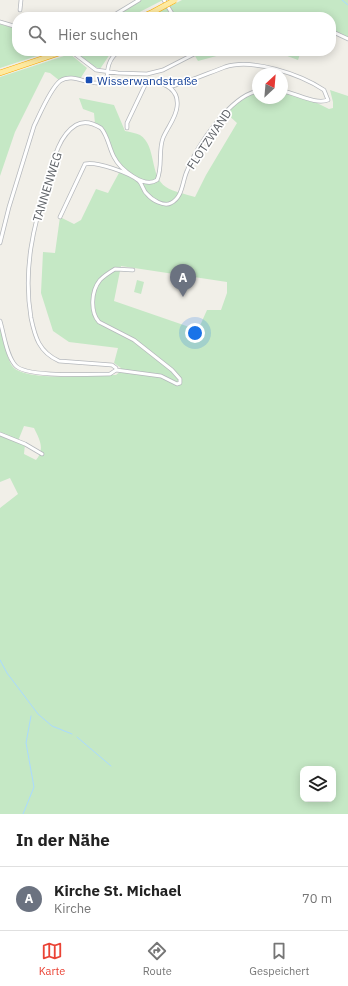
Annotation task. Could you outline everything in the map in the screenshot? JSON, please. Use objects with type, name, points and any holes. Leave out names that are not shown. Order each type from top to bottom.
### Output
[{"type":"highway","points":[[153,12],[175,0]]},
{"type":"highway","points":[[0,73],[50,56]]},
{"type":"street","points":[[20,10],[21,0]]},
{"type":"street","points":[[119,12],[139,0]]},
{"type":"street","points":[[164,0],[171,12]]},
{"type":"street","points":[[0,22],[12,26]]},
{"type":"street","points":[[336,33],[348,39]]},
{"type":"street","points":[[78,56],[96,70],[107,72],[155,72],[189,56]]},
{"type":"street","points":[[107,82],[107,72],[111,58],[113,56]]},
{"type":"street","points":[[0,243],[28,142],[40,113],[56,85],[60,81],[70,78],[92,83],[147,81],[169,87],[238,64],[257,64],[268,68]]},
{"type":"street","points":[[288,76],[321,88],[326,93],[328,100],[320,103],[288,93]]},
{"type":"street","points":[[127,128],[127,123],[147,81]]},
{"type":"street","points":[[60,217],[85,164],[91,162],[103,165],[139,181],[149,183],[154,182],[159,176],[160,153],[163,139],[177,108],[177,99],[169,87]]},
{"type":"street","name":"FLOTZWAND","points":[[139,181],[147,194],[162,204],[170,204],[176,200],[191,162],[219,120],[232,104],[243,96],[252,92]]},
{"type":"street","name":"TANNENWEG","points":[[116,370],[116,368],[112,365],[59,361],[52,358],[41,348],[34,332],[30,313],[27,285],[28,263],[37,217],[54,158],[68,133],[76,125],[88,122],[101,128],[114,158],[139,181]]},
{"type":"street","points":[[0,321],[10,356],[15,365],[19,368],[49,374],[110,374],[116,370],[161,376],[177,384],[180,383],[179,376],[134,340],[99,322],[95,318],[92,306],[94,293],[100,280],[115,269],[133,270]]},
{"type":"street","points":[[0,434],[25,444],[42,454]]},
{"type":"green space","points":[[139,0],[163,0],[140,12],[119,12]]},
{"type":"green space","points":[[182,0],[348,0],[348,38],[336,32],[336,12],[159,12]]},
{"type":"green space","points":[[0,24],[12,28],[12,56],[37,56],[0,68]]},
{"type":"green space","points":[[64,56],[72,56],[87,68],[80,79],[75,78],[60,81],[50,73],[45,72],[15,132],[0,176],[0,77]]},
{"type":"green space","points":[[80,56],[109,56],[100,69],[89,64]]},
{"type":"green space","points":[[195,56],[216,56],[198,61]]},
{"type":"green space","points":[[287,56],[299,56],[298,60]]},
{"type":"green space","points":[[330,90],[348,96],[348,814],[0,814],[0,508],[18,494],[10,478],[0,482],[0,326],[11,364],[21,372],[32,375],[62,377],[116,375],[121,371],[121,368],[114,363],[118,348],[69,342],[53,331],[41,293],[43,252],[55,253],[60,217],[74,224],[81,220],[96,189],[108,193],[120,171],[120,165],[114,158],[104,131],[95,124],[94,113],[83,109],[79,98],[114,105],[125,131],[140,135],[149,146],[157,176],[161,182],[172,190],[195,197],[206,175],[237,123],[225,112],[233,104],[252,94],[252,104],[288,104],[288,93],[315,102],[329,109],[333,108]],"holes":[[[121,266],[227,282],[227,293],[221,310],[207,310],[198,330],[114,301]],[[24,426],[34,428],[40,440],[41,448],[39,456],[36,460],[24,454],[25,444],[18,441]]]},
{"type":"green space","points":[[137,280],[144,282],[141,294],[134,292]]},
{"type":"waterway","points":[[342,0],[348,5]]},
{"type":"waterway","points":[[0,660],[7,673],[38,714],[52,726],[72,734]]},
{"type":"waterway","points":[[23,814],[34,787],[26,743],[31,716]]},
{"type":"waterway","points":[[77,737],[111,766]]},
{"type":"place","name":"Wisserwandstraße","points":[[89,80]]},
{"type":"place","name":"Kirche St. Michael","points":[[183,297]]}]
